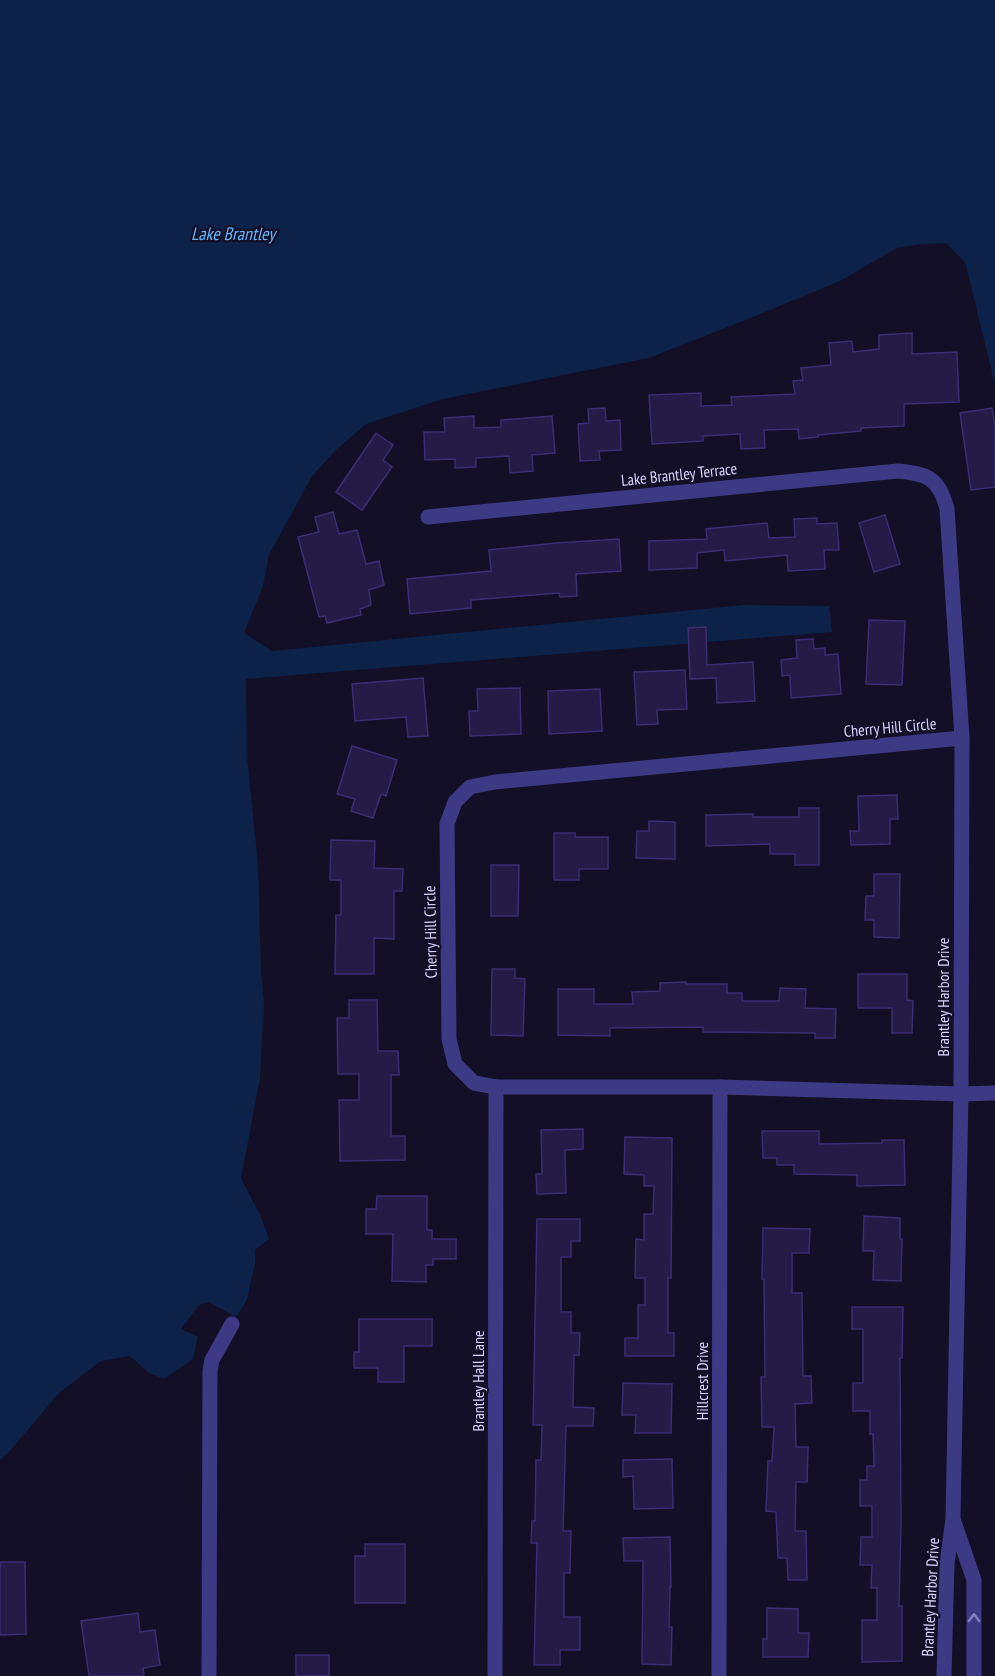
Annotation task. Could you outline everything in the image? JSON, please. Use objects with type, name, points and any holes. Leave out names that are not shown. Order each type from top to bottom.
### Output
[{"type":"street","name":"Lake Brantley Terrace","points":[[428,517],[898,471],[918,473],[933,480]]},
{"type":"street","name":"Brantley Harbor Drive","points":[[933,480],[943,494],[948,509],[962,738],[961,1094],[953,1519],[947,1564],[944,1676]]},
{"type":"street","name":"Cherry Hill Circle","points":[[962,738],[495,782],[470,787],[455,802],[447,824],[449,1039],[455,1064],[474,1083],[496,1087],[720,1087],[995,1093]]},
{"type":"street","name":"Brantley Hall Lane","points":[[495,1676],[496,1087]]},
{"type":"street","name":"Hillcrest Drive","points":[[719,1676],[720,1087]]},
{"type":"street","points":[[209,1676],[210,1371],[212,1360],[232,1324]]},
{"type":"street","name":"Brantley Harbor Drive","points":[[953,1519],[974,1580],[974,1676]]},
{"type":"water","name":"Lake Brantley","points":[[0,0],[995,0],[995,384],[965,262],[946,243],[922,244],[897,248],[840,281],[649,358],[443,399],[366,424],[337,449],[312,476],[269,555],[263,586],[244,633],[272,651],[744,605],[829,606],[832,632],[246,679],[247,757],[258,864],[264,1002],[260,1078],[241,1178],[261,1217],[269,1239],[255,1250],[255,1263],[247,1300],[236,1317],[209,1302],[199,1305],[181,1329],[198,1337],[193,1359],[164,1379],[149,1373],[130,1356],[101,1361],[59,1393],[0,1460]]},
{"type":"building","points":[[912,333],[912,354],[957,352],[959,402],[904,404],[904,426],[861,428],[861,431],[799,439],[798,429],[764,430],[765,448],[741,449],[740,434],[703,436],[703,441],[652,444],[649,395],[701,393],[701,406],[732,405],[731,397],[795,394],[793,381],[803,380],[801,368],[831,365],[829,343],[852,341],[853,352],[879,349],[879,335]]},
{"type":"building","points":[[605,408],[606,421],[620,420],[621,450],[599,451],[600,460],[580,461],[578,424],[589,423],[588,409]]},
{"type":"building","points":[[992,408],[995,426],[995,487],[971,490],[960,413]]},
{"type":"building","points":[[474,416],[474,428],[501,427],[501,420],[552,416],[555,453],[532,455],[533,471],[510,473],[509,456],[476,458],[476,467],[455,468],[455,459],[425,460],[424,432],[445,432],[444,418]]},
{"type":"building","points":[[376,433],[393,445],[383,460],[392,467],[362,510],[336,492]]},
{"type":"building","points":[[333,512],[339,534],[357,530],[366,564],[379,561],[384,585],[369,590],[371,605],[360,609],[361,615],[327,623],[325,616],[319,617],[298,537],[319,532],[315,517]]},
{"type":"building","points":[[885,515],[900,564],[874,572],[859,523]]},
{"type":"building","points":[[817,518],[817,524],[837,523],[839,550],[824,550],[825,569],[788,571],[787,555],[725,561],[724,550],[697,553],[697,568],[649,570],[649,541],[707,539],[706,529],[767,523],[769,538],[795,537],[794,519]]},
{"type":"building","points":[[619,539],[621,571],[576,574],[577,596],[560,597],[559,593],[471,600],[471,608],[410,614],[407,579],[491,571],[489,550]]},
{"type":"building","points":[[869,620],[905,621],[902,685],[866,684]]},
{"type":"building","points":[[706,627],[707,665],[753,662],[755,701],[717,703],[716,678],[690,679],[688,628]]},
{"type":"building","points":[[813,639],[814,649],[825,648],[825,655],[838,654],[841,694],[791,698],[790,675],[782,676],[781,660],[797,658],[796,640]]},
{"type":"building","points":[[685,670],[687,709],[657,710],[658,724],[637,725],[634,672]]},
{"type":"building","points":[[423,678],[428,736],[408,737],[406,717],[355,721],[352,684]]},
{"type":"building","points":[[520,688],[521,734],[470,736],[469,711],[478,711],[477,689]]},
{"type":"building","points":[[600,689],[602,731],[549,734],[548,691]]},
{"type":"building","points":[[352,746],[397,760],[386,796],[381,794],[373,818],[351,811],[355,799],[337,794]]},
{"type":"building","points":[[897,795],[898,819],[890,819],[890,844],[851,845],[850,831],[859,831],[858,796]]},
{"type":"building","points":[[799,808],[819,808],[819,865],[795,865],[795,854],[770,854],[770,844],[706,846],[706,815],[753,814],[753,817],[799,817]]},
{"type":"building","points":[[649,821],[675,822],[675,859],[636,858],[637,831],[649,831]]},
{"type":"building","points":[[554,833],[575,833],[575,837],[608,837],[608,869],[579,869],[579,880],[554,880]]},
{"type":"building","points":[[331,840],[375,841],[374,868],[403,869],[402,891],[394,891],[394,939],[374,938],[374,974],[335,974],[336,915],[341,915],[341,880],[330,880]]},
{"type":"building","points":[[491,865],[519,865],[518,916],[491,916]]},
{"type":"building","points":[[874,874],[900,874],[899,938],[874,937],[874,920],[865,920],[866,896],[874,896]]},
{"type":"building","points":[[492,969],[515,969],[515,978],[525,979],[523,1036],[491,1035]]},
{"type":"building","points":[[858,974],[907,974],[907,1000],[913,1001],[912,1033],[892,1033],[892,1008],[858,1008]]},
{"type":"building","points":[[686,982],[686,984],[727,984],[727,993],[742,993],[742,1001],[779,1001],[780,988],[806,989],[805,1008],[836,1009],[835,1038],[815,1038],[815,1033],[703,1032],[703,1027],[610,1028],[610,1036],[558,1035],[558,989],[594,989],[594,1004],[633,1004],[632,992],[660,991],[660,983]]},
{"type":"building","points":[[349,1000],[377,1000],[378,1051],[398,1051],[399,1075],[391,1075],[391,1136],[405,1136],[405,1160],[340,1161],[339,1100],[359,1100],[359,1074],[338,1074],[337,1018],[349,1018]]},
{"type":"building","points":[[583,1129],[583,1149],[565,1150],[566,1193],[537,1194],[536,1174],[542,1174],[541,1130]]},
{"type":"building","points":[[762,1131],[819,1131],[819,1144],[882,1143],[882,1140],[904,1140],[905,1185],[857,1186],[857,1175],[794,1174],[794,1165],[777,1165],[777,1158],[763,1158]]},
{"type":"building","points":[[625,1137],[672,1138],[671,1278],[668,1278],[668,1333],[674,1333],[674,1356],[625,1356],[625,1338],[638,1338],[638,1305],[645,1305],[645,1278],[635,1278],[636,1239],[644,1240],[644,1214],[653,1214],[654,1186],[644,1186],[644,1175],[624,1174]]},
{"type":"building","points":[[377,1196],[427,1196],[427,1230],[432,1230],[432,1239],[456,1239],[456,1259],[433,1259],[433,1265],[426,1265],[426,1282],[392,1281],[393,1234],[366,1234],[366,1209],[376,1209]]},
{"type":"building","points":[[864,1216],[900,1218],[901,1281],[873,1280],[874,1251],[863,1251]]},
{"type":"building","points":[[537,1219],[580,1219],[580,1241],[571,1241],[571,1257],[561,1257],[561,1312],[571,1312],[571,1333],[580,1333],[579,1355],[574,1355],[573,1407],[594,1408],[593,1426],[566,1426],[563,1531],[571,1531],[570,1573],[564,1573],[564,1617],[580,1617],[580,1650],[560,1650],[560,1665],[534,1665],[537,1543],[531,1543],[532,1521],[535,1521],[536,1460],[541,1460],[542,1425],[533,1425]]},
{"type":"building","points":[[763,1228],[810,1229],[809,1253],[792,1253],[792,1293],[802,1293],[803,1376],[811,1376],[812,1403],[795,1404],[796,1447],[808,1447],[807,1482],[796,1482],[795,1531],[806,1531],[807,1580],[788,1580],[787,1558],[778,1558],[776,1512],[766,1511],[768,1461],[772,1461],[774,1427],[762,1427],[761,1377],[765,1377]]},
{"type":"building","points":[[852,1307],[903,1307],[902,1358],[900,1358],[899,1606],[902,1606],[902,1661],[862,1662],[862,1620],[877,1620],[877,1588],[871,1588],[872,1565],[860,1565],[861,1537],[872,1537],[872,1506],[860,1506],[860,1480],[867,1480],[867,1466],[874,1466],[870,1411],[853,1411],[853,1383],[863,1383],[863,1329],[852,1329]]},
{"type":"building","points":[[359,1319],[432,1319],[432,1346],[404,1346],[404,1382],[378,1382],[378,1368],[354,1368],[354,1352],[359,1352]]},
{"type":"building","points":[[623,1383],[672,1384],[671,1433],[635,1433],[636,1415],[622,1415]]},
{"type":"building","points":[[672,1459],[673,1508],[634,1509],[633,1476],[623,1477],[623,1460]]},
{"type":"building","points":[[670,1537],[671,1665],[642,1664],[643,1561],[624,1561],[623,1538]]},
{"type":"building","points":[[365,1544],[405,1544],[405,1603],[355,1603],[355,1556],[365,1556]]},
{"type":"building","points":[[0,1562],[25,1562],[26,1634],[0,1635]]},
{"type":"building","points":[[767,1608],[798,1609],[798,1633],[809,1633],[808,1657],[763,1657],[763,1639],[767,1639]]},
{"type":"building","points":[[138,1613],[140,1632],[155,1630],[160,1665],[143,1668],[144,1676],[89,1676],[81,1621]]},
{"type":"building","points":[[296,1655],[329,1655],[329,1676],[296,1676]]}]
